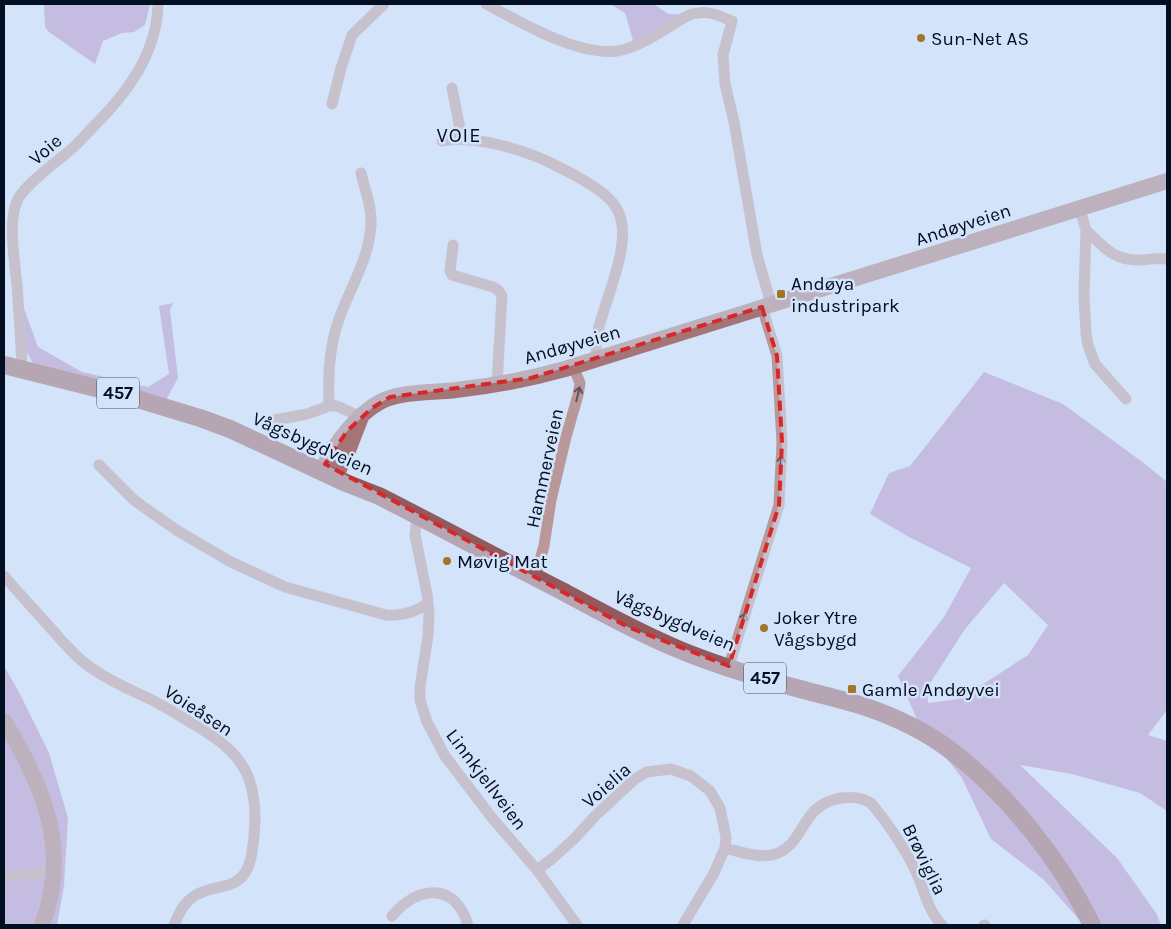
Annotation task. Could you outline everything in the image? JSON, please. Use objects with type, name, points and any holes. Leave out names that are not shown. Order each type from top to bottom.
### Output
[{"type":"main road","name":"Vågsbygdveien","points":[[4,365],[124,394],[230,429],[249,432],[359,482],[379,496],[628,627],[676,648],[774,681],[866,708],[906,724],[951,750],[985,780],[1037,838],[1073,889],[1092,925]]},
{"type":"street","name":"Voie","points":[[22,369],[13,238],[18,198],[74,147],[122,95],[137,74],[149,51],[158,4]]},
{"type":"street","points":[[332,104],[352,35],[384,4]]},
{"type":"street","points":[[486,4],[562,42],[601,51],[617,51],[632,46],[698,12],[710,13],[732,21],[722,55],[725,84],[734,122],[777,356],[782,442],[779,505],[729,666]]},
{"type":"street","points":[[452,88],[462,138]]},
{"type":"street","points":[[442,141],[462,138],[521,150],[559,167],[610,199],[619,212],[622,225],[622,241],[620,257],[596,336],[597,358]]},
{"type":"street","points":[[329,406],[328,373],[333,340],[344,305],[364,260],[371,226],[371,210],[361,173]]},
{"type":"street","name":"Andøyveien","points":[[361,417],[390,397],[532,378],[895,268],[1167,181]]},
{"type":"street","points":[[1080,209],[1086,230],[1084,284],[1086,334],[1095,364],[1126,399]]},
{"type":"street","points":[[1086,230],[1100,246],[1113,255],[1140,260],[1151,258],[1167,259]]},
{"type":"street","name":"Andøyveien","points":[[452,245],[450,271],[452,276],[493,287],[502,296],[497,384]]},
{"type":"street","name":"Hammerveien","points":[[535,577],[544,546],[551,500],[578,395],[580,383],[573,366]]},
{"type":"street","points":[[270,421],[307,414],[329,406],[337,406],[361,417],[348,453],[330,470]]},
{"type":"street","points":[[98,465],[134,500],[178,531],[230,562],[285,587],[386,615],[400,616],[412,613],[427,604]]},
{"type":"street","name":"Linnkjellveien","points":[[420,517],[416,525],[415,535],[429,614],[420,700],[427,722],[445,756],[537,870],[577,925]]},
{"type":"street","name":"Voieåsen","points":[[4,576],[41,620],[89,666],[109,680],[159,704],[210,733],[233,753],[241,763],[251,786],[255,809],[254,846],[248,867],[235,883],[197,894],[188,901],[178,915],[174,925]]},
{"type":"street","points":[[4,721],[29,766],[48,814],[54,844],[55,872],[50,904],[42,925]]},
{"type":"street","name":"Voielia","points":[[537,870],[575,838],[595,816],[635,780],[647,772],[671,769],[691,776],[710,790],[716,800],[724,819],[726,838],[725,848],[707,886],[683,925]]},
{"type":"street","name":"Brøviglia","points":[[725,848],[771,855],[787,847],[814,809],[834,800],[848,797],[865,799],[886,822],[904,848],[918,876],[929,907],[942,925]]},
{"type":"street","points":[[4,876],[55,872]]},
{"type":"street","points":[[392,916],[405,902],[414,896],[433,892],[450,896],[457,903],[468,925]]},
{"type":"highlighted area","points":[[762,307],[777,356],[782,442],[779,505],[729,666],[628,627],[325,464],[347,431],[372,408],[390,397],[531,378]]},
{"type":"shaded area","points":[[44,4],[150,4],[145,25],[134,32],[122,33],[103,41],[95,64],[49,32],[45,27]]},
{"type":"shaded area","points":[[610,4],[654,4],[668,14],[697,15],[635,47],[625,13]]},
{"type":"shaded area","points":[[14,281],[38,347],[82,372],[148,387],[169,374],[159,306],[173,303],[170,310],[178,378],[166,400],[35,367],[17,335]]},
{"type":"shaded area","points":[[984,372],[1063,404],[1167,482],[1167,710],[1148,735],[1167,741],[1167,811],[1140,793],[1072,774],[1020,765],[1117,858],[1156,913],[1161,925],[1084,925],[1044,880],[991,839],[962,778],[919,724],[898,676],[944,617],[971,568],[909,537],[870,514],[889,473],[910,466]],"holes":[[[1004,583],[1048,625],[1028,655],[959,699],[928,703],[927,688],[965,629]]]},
{"type":"shaded area","points":[[4,666],[49,753],[68,818],[64,886],[57,925],[4,925]]},
{"type":"place","name":"Sun-Net AS","points":[[921,38]]},
{"type":"place","name":"Andøya industripark","points":[[781,294]]},
{"type":"place","name":"Møvig Mat","points":[[447,561]]},
{"type":"place","name":"Joker Ytre Vågsbygd","points":[[764,628]]},
{"type":"place","name":"Gamle Andøyvei","points":[[852,689]]},
{"type":"district","name":"VOIE","points":[[459,135]]}]
